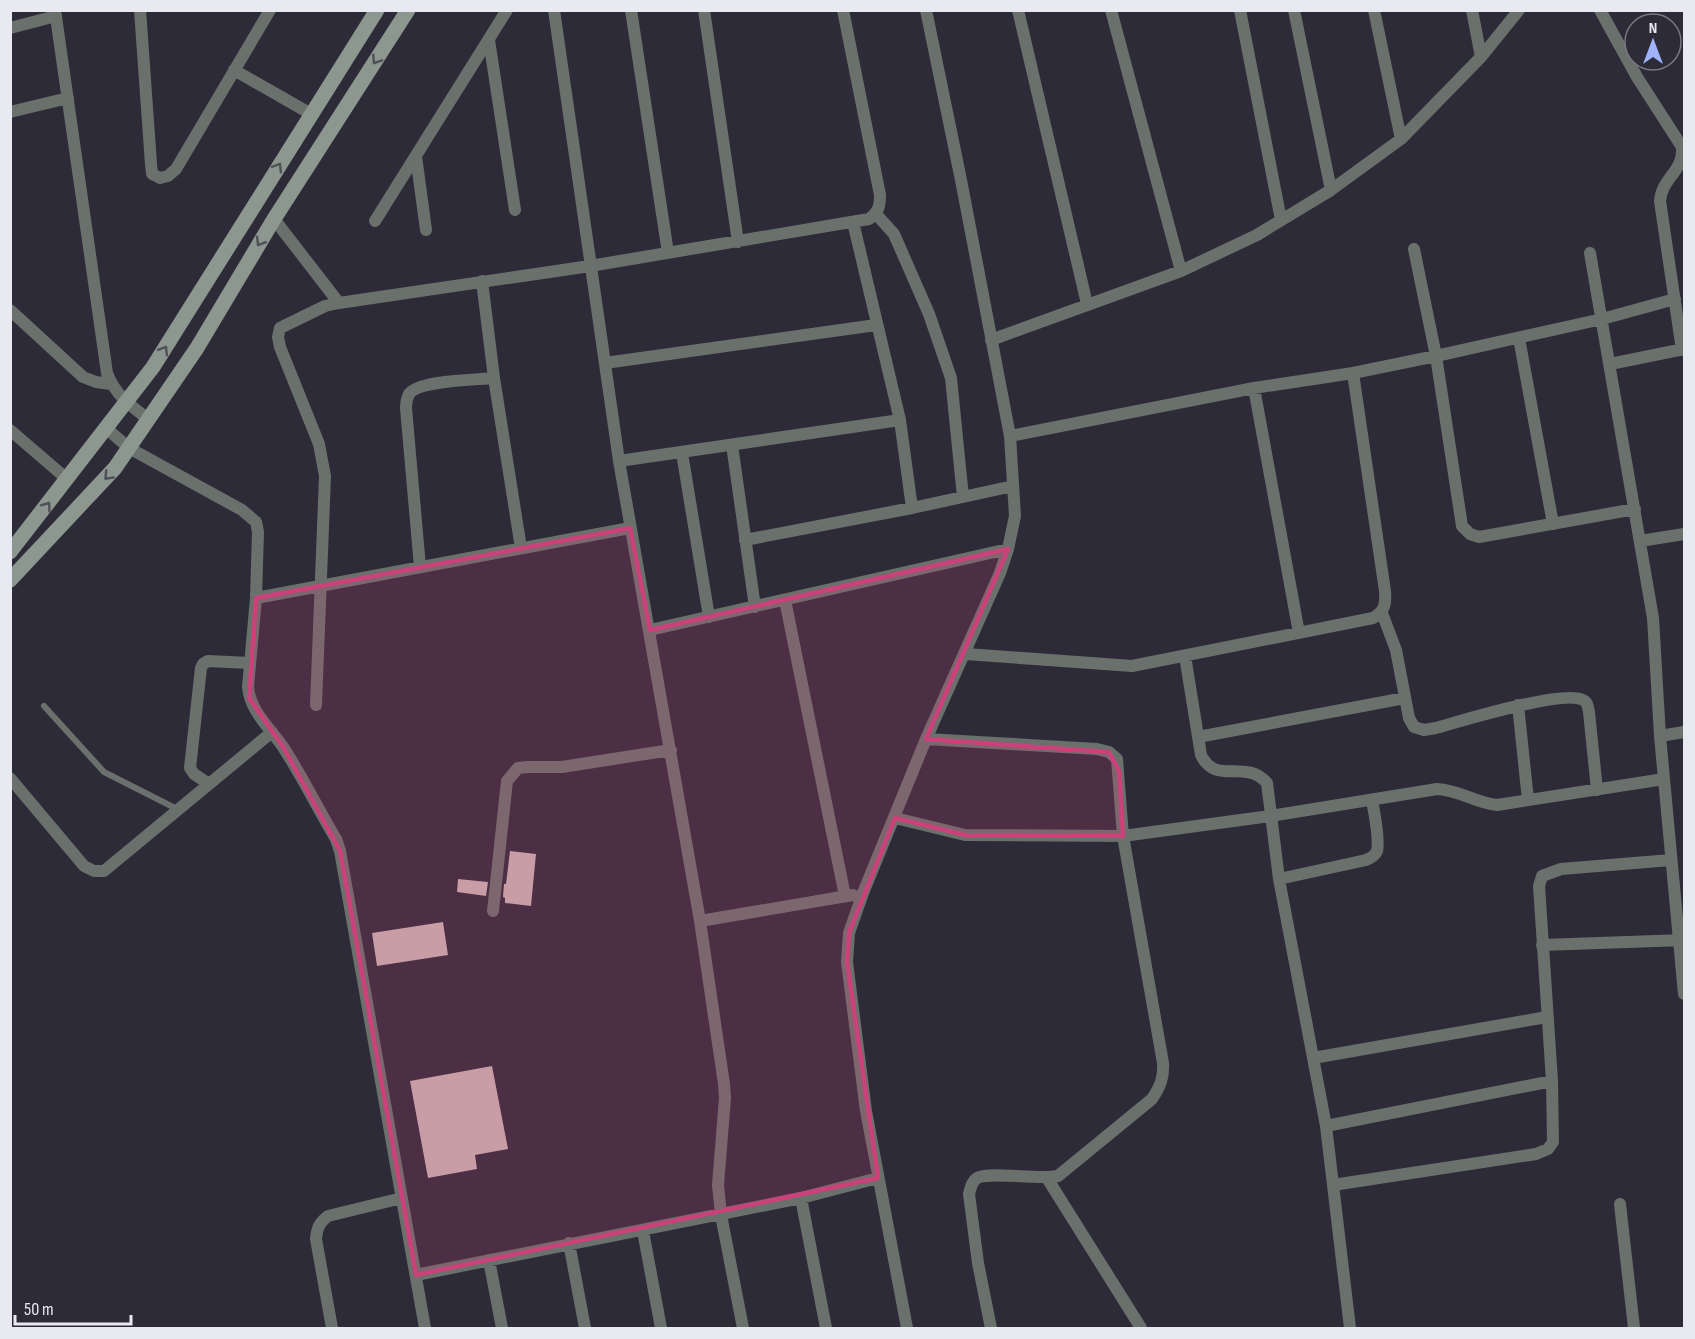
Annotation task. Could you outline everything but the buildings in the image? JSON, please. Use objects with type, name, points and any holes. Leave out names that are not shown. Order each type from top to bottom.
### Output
[{"type":"main road","points":[[10,552],[153,367],[377,10]]},
{"type":"main road","points":[[10,580],[115,468],[129,448],[197,348],[274,219],[408,10]]},
{"type":"street","points":[[140,10],[152,174],[160,178],[168,176],[176,169],[270,10]]},
{"type":"street","points":[[375,221],[507,10]]},
{"type":"street","points":[[554,10],[619,461],[700,921],[725,1098],[718,1185],[721,1215],[742,1329]]},
{"type":"street","points":[[631,10],[668,253]]},
{"type":"street","points":[[705,10],[738,242]]},
{"type":"street","points":[[316,705],[325,476],[319,444],[280,347],[278,337],[280,328],[325,306],[339,303],[590,266],[869,219],[876,214],[880,206],[880,195],[843,10]]},
{"type":"street","points":[[907,1329],[867,1111],[847,962],[849,933],[926,739],[966,654],[1000,573],[1015,516],[1010,436],[926,10]]},
{"type":"street","points":[[1018,10],[1088,304]]},
{"type":"street","points":[[1111,10],[1180,271]]},
{"type":"street","points":[[1240,10],[1281,220]]},
{"type":"street","points":[[1294,10],[1331,190]]},
{"type":"street","points":[[1374,10],[1401,139]]},
{"type":"street","points":[[1472,10],[1481,57]]},
{"type":"street","points":[[991,340],[1180,271],[1257,235],[1331,190],[1401,139],[1481,57],[1520,10]]},
{"type":"street","points":[[1600,10],[1637,77],[1682,147],[1683,157],[1661,189],[1660,201],[1683,349],[1610,364]]},
{"type":"street","points":[[10,28],[56,14],[107,374],[111,384],[125,402],[148,420]]},
{"type":"street","points":[[489,40],[515,210]]},
{"type":"street","points":[[234,70],[311,114]]},
{"type":"street","points":[[10,112],[68,98]]},
{"type":"street","points":[[416,156],[426,230]]},
{"type":"street","points":[[876,214],[894,234],[929,314],[951,378],[963,497]]},
{"type":"street","points":[[274,219],[339,303]]},
{"type":"street","points":[[853,222],[900,420],[912,508]]},
{"type":"street","points":[[1414,249],[1437,357],[1462,526],[1470,534],[1479,537],[1635,509]]},
{"type":"street","points":[[1590,253],[1653,618],[1671,860],[1679,893],[1684,994]]},
{"type":"street","points":[[482,281],[494,378],[521,548]]},
{"type":"street","points":[[1010,436],[1254,388],[1437,357],[1602,319],[1675,299]]},
{"type":"street","points":[[10,310],[83,376],[96,382],[111,384]]},
{"type":"street","points":[[605,363],[876,325]]},
{"type":"street","points":[[1519,338],[1553,524]]},
{"type":"street","points":[[1353,373],[1386,591],[1386,602],[1382,613],[1396,650],[1409,718],[1414,727],[1424,730],[1518,705],[1574,698],[1584,700],[1590,712],[1597,790]]},
{"type":"street","points":[[420,567],[406,408],[408,395],[417,388],[430,384],[494,378]]},
{"type":"street","points":[[1254,388],[1299,633]]},
{"type":"street","points":[[619,461],[900,420]]},
{"type":"street","points":[[106,428],[129,448],[242,510],[256,522],[258,532],[256,598],[249,698],[253,707],[283,747],[336,839],[340,851],[424,1329]]},
{"type":"street","points":[[10,430],[68,479]]},
{"type":"street","points":[[732,445],[755,607]]},
{"type":"street","points":[[682,453],[709,617]]},
{"type":"street","points":[[745,540],[1013,486]]},
{"type":"street","points":[[256,598],[630,528]]},
{"type":"street","points":[[1640,541],[1684,534]]},
{"type":"street","points":[[650,630],[1008,549]]},
{"type":"street","points":[[784,600],[845,896]]},
{"type":"street","points":[[966,654],[1114,666],[1145,664],[1373,618],[1382,613]]},
{"type":"street","points":[[1185,656],[1201,755],[1206,765],[1219,771],[1248,771],[1259,774],[1267,783],[1279,879],[1326,1126],[1350,1329]]},
{"type":"street","points":[[209,784],[194,774],[190,768],[201,668],[208,661],[250,663]]},
{"type":"street","points":[[1198,737],[1405,698]]},
{"type":"street","points":[[1518,705],[1528,800]]},
{"type":"street","points":[[10,778],[84,866],[94,871],[104,871],[272,732]]},
{"type":"street","points":[[1660,736],[1684,732]]},
{"type":"street","points":[[926,739],[1097,749],[1109,752],[1117,759],[1123,836],[1163,1063],[1164,1076],[1160,1088],[1152,1099],[1058,1176],[1047,1178],[988,1176],[978,1178],[971,1184],[969,1194],[978,1263],[991,1329]]},
{"type":"street","points":[[493,911],[507,781],[511,774],[518,768],[562,767],[670,750]]},
{"type":"street","points":[[895,818],[965,835],[1123,836],[1270,816],[1437,789],[1452,790],[1485,804],[1497,805],[1664,779]]},
{"type":"street","points":[[1279,879],[1373,857],[1377,851],[1377,843],[1372,800]]},
{"type":"street","points":[[1333,1185],[1536,1154],[1548,1149],[1553,1142],[1552,1082],[1539,886],[1542,876],[1561,869],[1671,860]]},
{"type":"street","points":[[700,921],[863,894]]},
{"type":"street","points":[[1542,945],[1682,940]]},
{"type":"street","points":[[1313,1058],[1547,1017]]},
{"type":"street","points":[[1326,1126],[1552,1082]]},
{"type":"street","points":[[416,1275],[569,1243],[721,1215],[801,1198],[878,1178]]},
{"type":"street","points":[[1047,1178],[1141,1329]]},
{"type":"street","points":[[332,1329],[316,1229],[328,1216],[402,1198]]},
{"type":"street","points":[[801,1198],[826,1329]]},
{"type":"street","points":[[1620,1204],[1634,1329]]},
{"type":"street","points":[[643,1231],[661,1329]]},
{"type":"street","points":[[569,1243],[585,1329]]},
{"type":"street","points":[[489,1260],[502,1329]]},
{"type":"lane","points":[[44,706],[104,772],[179,810]]},
{"type":"highlighted area","points":[[630,528],[650,630],[1008,549],[926,739],[1109,752],[1119,771],[1123,836],[965,835],[895,818],[849,933],[847,962],[878,1178],[416,1275],[340,851],[283,747],[249,698],[256,598]]}]
